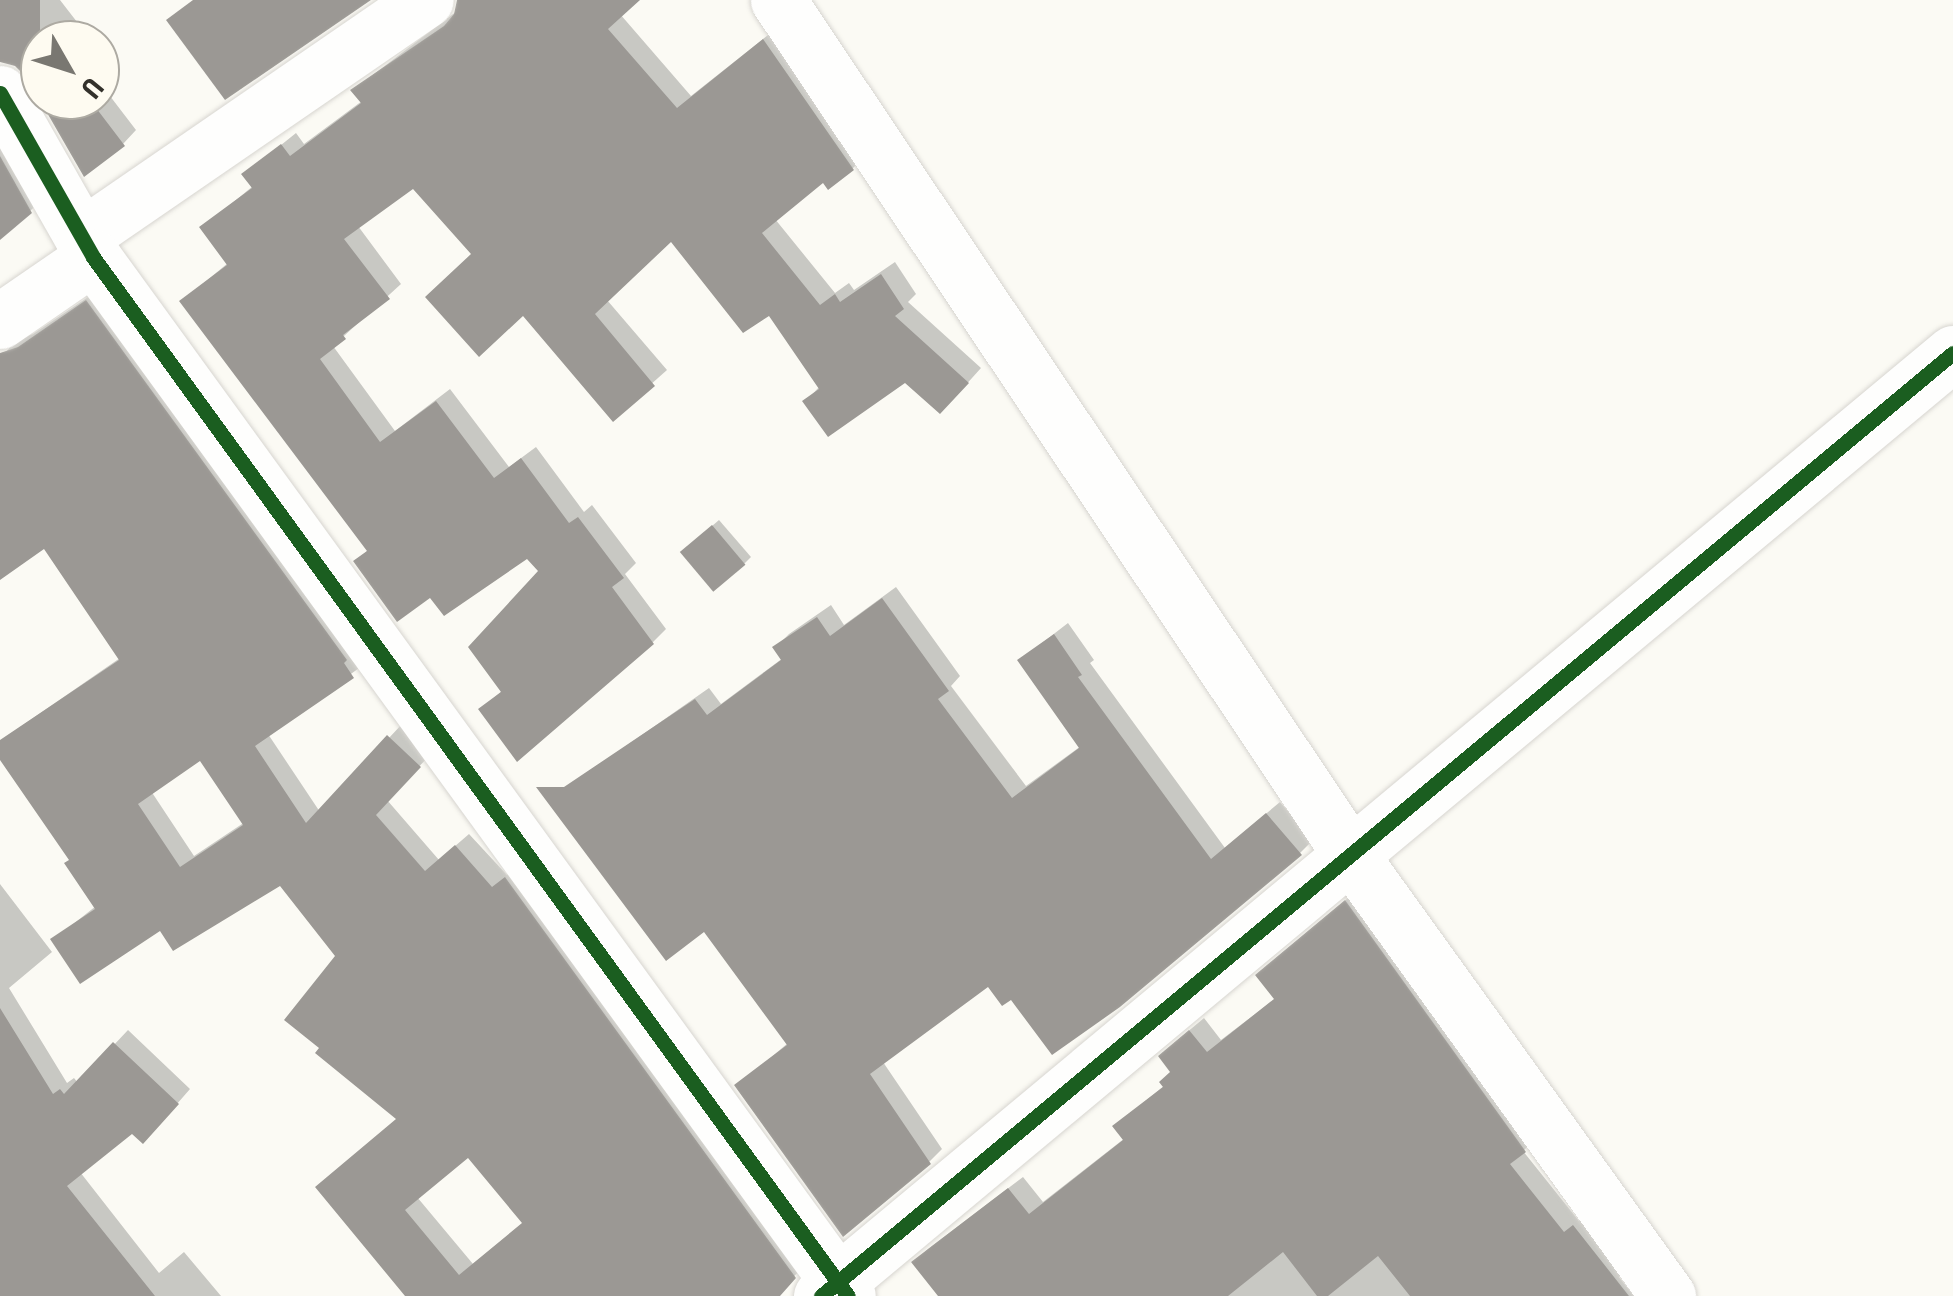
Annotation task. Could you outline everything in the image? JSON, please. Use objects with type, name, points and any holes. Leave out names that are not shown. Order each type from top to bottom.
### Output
[{"type":"street","points":[[0,322],[87,247],[426,0]]},
{"type":"street","points":[[778,0],[1352,857],[1668,1296]]},
{"type":"street","points":[[0,93],[87,247],[835,1291],[1953,353]]},
{"type":"building","points":[[0,0],[40,0],[40,20],[20,20],[20,71],[0,62]]},
{"type":"building","points":[[193,0],[371,0],[225,100],[166,20]]},
{"type":"building","points":[[457,0],[640,0],[608,29],[677,108],[763,39],[854,170],[828,190],[823,183],[762,233],[820,305],[835,294],[840,302],[881,274],[904,309],[895,316],[969,383],[940,414],[905,383],[828,437],[802,401],[819,389],[769,316],[743,333],[671,242],[595,314],[655,386],[613,422],[523,316],[479,357],[425,297],[471,254],[413,189],[344,239],[390,299],[343,335],[346,339],[320,359],[380,442],[436,401],[494,478],[521,458],[569,523],[578,517],[624,578],[612,587],[654,644],[517,762],[478,709],[501,692],[468,647],[538,571],[527,559],[444,616],[430,598],[397,622],[353,561],[367,551],[179,301],[227,265],[199,227],[252,188],[241,174],[281,144],[290,156],[361,103],[350,90],[444,26],[454,14]]},
{"type":"building","points":[[51,120],[105,120],[125,146],[84,177]]},
{"type":"building","points":[[0,156],[32,213],[0,240]]},
{"type":"building","points":[[86,300],[347,660],[344,663],[354,678],[255,746],[306,823],[387,735],[421,767],[376,815],[425,871],[455,845],[492,887],[505,877],[796,1278],[780,1296],[405,1296],[315,1187],[396,1119],[315,1053],[319,1048],[284,1020],[335,956],[280,886],[173,951],[160,931],[80,984],[50,939],[95,909],[64,863],[69,860],[0,760],[0,740],[119,660],[44,549],[0,580],[0,353],[18,347]],"holes":[[[200,761],[243,825],[180,867],[138,804]],[[468,1158],[522,1223],[459,1275],[405,1210]]]},
{"type":"building","points":[[712,525],[745,565],[713,592],[680,552]]},
{"type":"building","points":[[882,598],[949,691],[938,699],[1012,798],[1079,748],[1017,660],[1054,634],[1082,675],[1078,677],[1211,859],[1266,813],[1302,855],[1120,1007],[1052,1055],[1011,1000],[1002,1006],[988,987],[870,1074],[931,1164],[843,1237],[734,1085],[787,1045],[704,932],[666,961],[536,787],[564,787],[695,699],[707,715],[781,660],[772,647],[817,617],[830,636]]},
{"type":"building","points":[[1345,900],[1526,1152],[1510,1164],[1564,1232],[1573,1225],[1629,1296],[1410,1296],[1378,1256],[1328,1296],[1317,1296],[1283,1252],[1228,1296],[938,1296],[911,1262],[1008,1188],[1029,1214],[1123,1140],[1112,1126],[1163,1087],[1159,1082],[1170,1072],[1158,1056],[1189,1030],[1207,1052],[1274,999],[1255,975]]},
{"type":"building","points":[[0,1008],[53,1094],[60,1089],[64,1094],[113,1042],[179,1104],[143,1144],[132,1134],[67,1186],[155,1296],[0,1296]]},
{"type":"cycle path","points":[[0,93],[93,257],[848,1296]]},
{"type":"cycle path","points":[[821,1296],[1953,353]]}]
